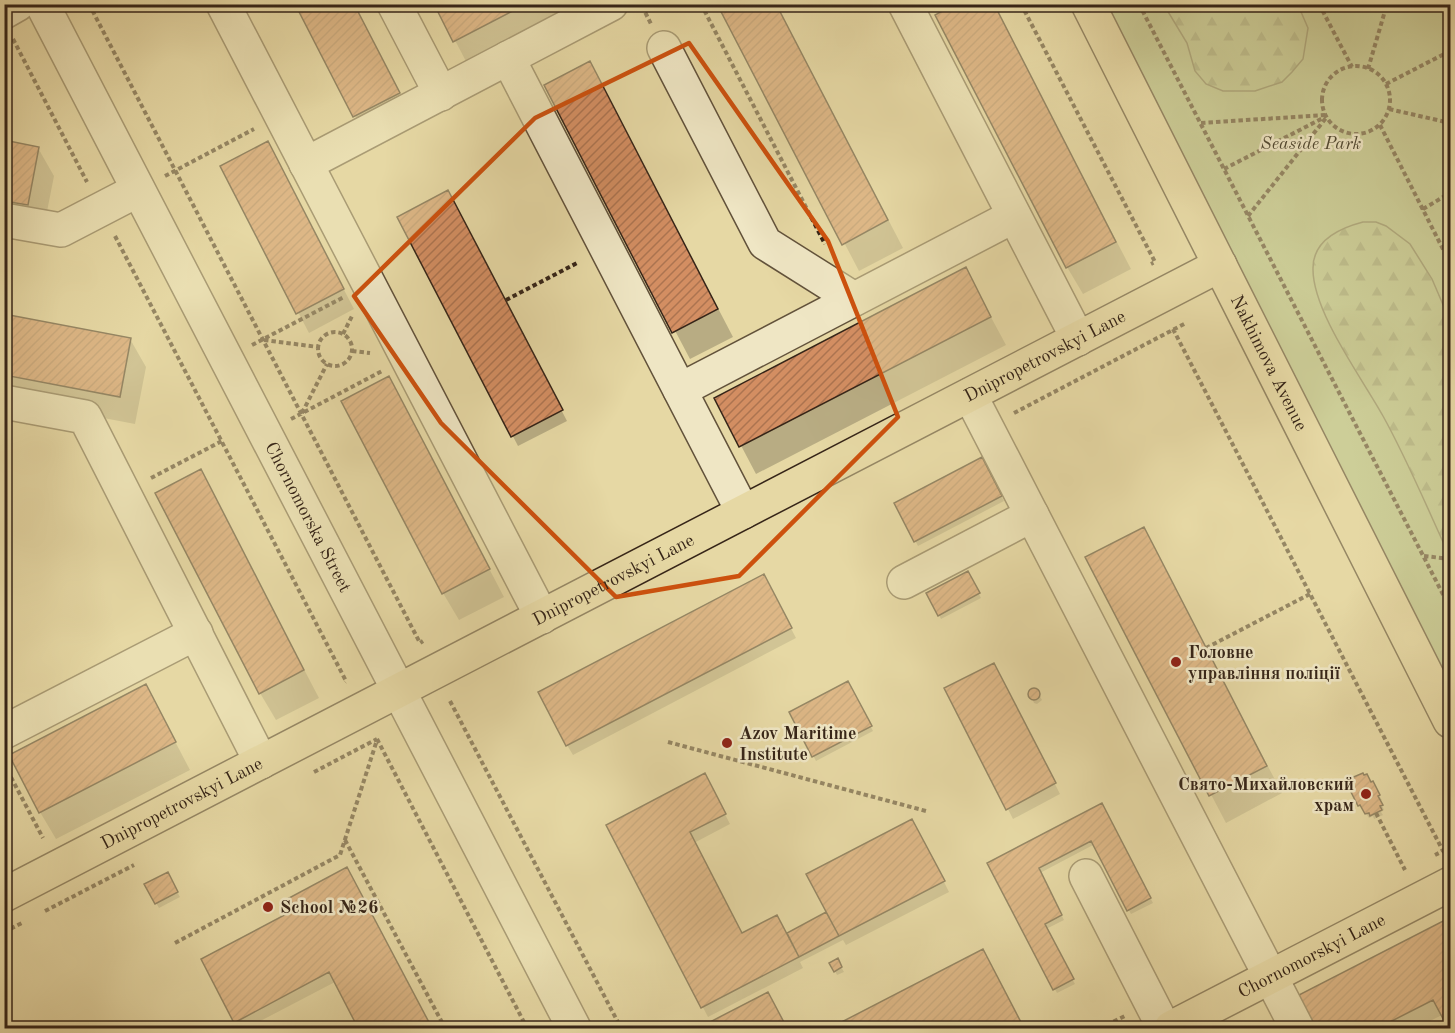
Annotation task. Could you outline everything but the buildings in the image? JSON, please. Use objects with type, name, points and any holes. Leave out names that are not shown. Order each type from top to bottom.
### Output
[{"type":"main road","name":"Nakhimova Avenue","points":[[1088,4],[1450,721]]},
{"type":"main road","name":"Dnipropetrovskyi Lane","points":[[4,895],[1220,265]]},
{"type":"main road","name":"Chornomorskyi Lane","points":[[1172,1029],[1450,884]]},
{"type":"street","name":"Chornomorska Street","points":[[42,4],[574,1029]]},
{"type":"street","points":[[223,4],[542,617]]},
{"type":"street","points":[[394,4],[441,94]]},
{"type":"street","points":[[306,164],[611,4]]},
{"type":"street","points":[[904,4],[1078,339]]},
{"type":"street","points":[[664,48],[765,243],[854,299]]},
{"type":"street","points":[[508,58],[743,512]]},
{"type":"street","points":[[4,220],[61,230],[138,190]]},
{"type":"street","points":[[680,390],[1014,216]]},
{"type":"street","points":[[970,395],[1297,1029]]},
{"type":"street","points":[[4,402],[85,417],[261,762]]},
{"type":"street","points":[[904,582],[1032,515]]},
{"type":"street","points":[[4,732],[196,633]]},
{"type":"street","points":[[1086,876],[1164,1029]]},
{"type":"path","points":[[88,4],[420,643]]},
{"type":"path","points":[[701,4],[826,247]]},
{"type":"path","points":[[1021,4],[1155,262]]},
{"type":"path","points":[[1139,4],[1450,608]]},
{"type":"path","points":[[1319,4],[1352,67]]},
{"type":"path","points":[[1368,69],[1387,6],[1392,4]]},
{"type":"path","points":[[11,16],[101,209],[346,681]]},
{"type":"path","points":[[1386,84],[1450,51]]},
{"type":"path","points":[[1352,67],[1368,69],[1375,72],[1386,84],[1389,92],[1389,109],[1380,125],[1372,131],[1352,134],[1333,126],[1326,116],[1322,97],[1329,80],[1343,69],[1352,67]]},
{"type":"path","points":[[1389,109],[1450,123]]},
{"type":"path","points":[[138,190],[281,115]]},
{"type":"path","points":[[1201,123],[1326,116]]},
{"type":"path","points":[[1224,169],[1326,116]]},
{"type":"path","points":[[1248,216],[1326,116]]},
{"type":"path","points":[[1380,125],[1450,263]]},
{"type":"path","points":[[1423,209],[1450,193]]},
{"type":"path","points":[[506,300],[606,248]]},
{"type":"path","points":[[226,359],[368,284]]},
{"type":"path","points":[[987,427],[1186,323]]},
{"type":"path","points":[[1173,329],[1443,850]]},
{"type":"path","points":[[332,332],[343,333],[350,341],[352,351],[347,361],[338,366],[327,364],[319,357],[318,347],[322,337],[332,332]]},
{"type":"path","points":[[263,340],[318,347]]},
{"type":"path","points":[[264,433],[407,358]]},
{"type":"path","points":[[301,414],[327,364]]},
{"type":"path","points":[[123,492],[222,441]]},
{"type":"path","points":[[1424,556],[1450,559]]},
{"type":"path","points":[[1206,648],[1311,594]]},
{"type":"path","points":[[450,701],[621,1029]]},
{"type":"path","points":[[175,943],[340,855],[377,739],[527,1029]]},
{"type":"path","points":[[668,742],[926,811]]},
{"type":"path","points":[[4,764],[43,838]]},
{"type":"path","points":[[1376,813],[1406,870]]},
{"type":"path","points":[[345,839],[445,1029]]},
{"type":"highlighted area","points":[[689,43],[828,241],[898,417],[739,576],[616,597],[441,423],[354,296],[535,118]]},
{"type":"green space","name":"Seaside Park","points":[[1084,5],[1450,5],[1450,717]]},
{"type":"green space","points":[[1164,5],[1298,5],[1308,28],[1303,59],[1282,82],[1255,91],[1223,91],[1206,84],[1195,71],[1187,43]]},
{"type":"green space","points":[[1363,222],[1376,222],[1386,226],[1410,244],[1432,279],[1450,321],[1450,557],[1392,433],[1329,324],[1315,285],[1314,258],[1323,243],[1337,232]]},
{"type":"place","name":"Головне управління поліції","points":[[1176,662]]},
{"type":"place","name":"Azov Maritime Institute","points":[[727,743]]},
{"type":"place","name":"Свято-Михайловский храм","points":[[1366,794]]},
{"type":"place","name":"School №26","points":[[268,907]]}]
